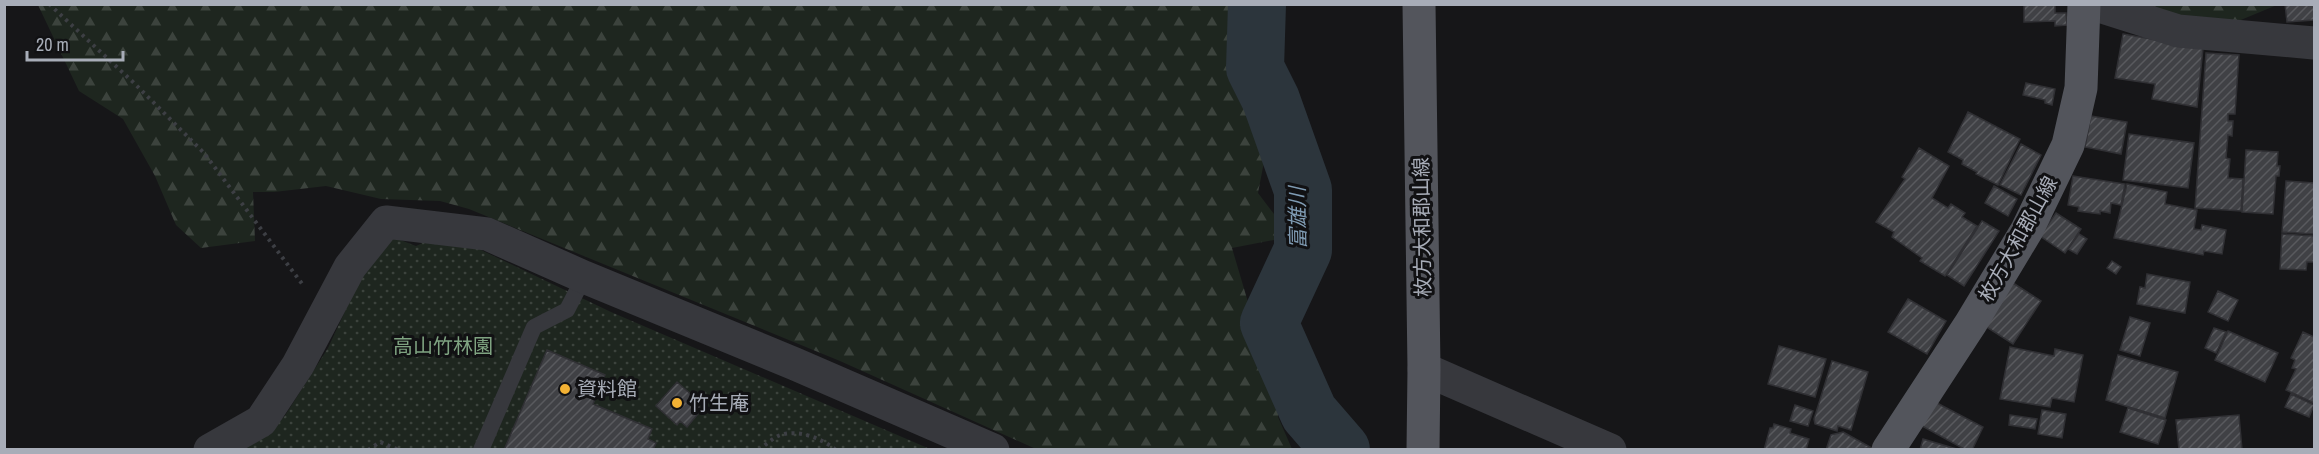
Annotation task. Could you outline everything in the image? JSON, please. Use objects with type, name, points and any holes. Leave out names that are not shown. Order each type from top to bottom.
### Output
[{"type":"main road","name":"枚方大和郡山線","points":[[1419,4],[1423,450]]},
{"type":"main road","name":"枚方大和郡山線","points":[[1887,450],[1971,323],[2027,230],[2068,145],[2081,88],[2084,4]]},
{"type":"street","points":[[2093,4],[2178,31],[2314,43]]},
{"type":"street","points":[[210,450],[261,421],[298,365],[351,267],[386,222],[487,234],[584,277],[806,368],[993,450]]},
{"type":"street","points":[[1424,369],[1610,450]]},
{"type":"lane","points":[[481,450],[534,327],[567,310],[584,277]]},
{"type":"path","points":[[49,4],[134,83],[204,153],[309,293]]},
{"type":"path","points":[[759,450],[778,436],[796,432],[825,442],[836,450]]},
{"type":"path","points":[[368,450],[380,442],[399,450]]},
{"type":"green space","points":[[38,5],[1238,5],[1233,20],[1236,91],[1268,141],[1258,193],[1274,214],[1279,239],[1232,248],[1253,319],[1280,380],[1278,417],[1292,449],[1036,449],[840,361],[469,209],[440,201],[381,199],[326,186],[253,192],[255,241],[201,248],[176,225],[155,176],[123,119],[79,91]]},
{"type":"green space","points":[[2133,5],[2277,5],[2231,24],[2172,18]]},
{"type":"green space","name":"高山竹林園","points":[[390,236],[416,246],[436,237],[458,239],[611,312],[930,449],[239,450],[284,417],[328,348],[373,251]]},
{"type":"building","points":[[2024,4],[2055,4],[2055,13],[2066,13],[2067,25],[2055,26],[2055,21],[2024,22]]},
{"type":"building","points":[[2285,4],[2314,4],[2314,20],[2287,22]]},
{"type":"building","points":[[2123,34],[2203,48],[2197,107],[2152,99],[2155,84],[2115,78]]},
{"type":"building","points":[[2206,53],[2239,55],[2235,114],[2228,114],[2228,121],[2233,121],[2232,136],[2228,135],[2226,158],[2230,159],[2228,178],[2243,179],[2241,211],[2195,208]]},
{"type":"building","points":[[2026,83],[2055,89],[2052,105],[2045,103],[2045,100],[2023,95]]},
{"type":"building","points":[[1968,112],[2020,139],[1998,185],[1976,174],[1977,172],[1962,164],[1963,160],[1948,152]]},
{"type":"building","points":[[2091,116],[2127,122],[2121,154],[2085,147]]},
{"type":"building","points":[[2129,134],[2194,143],[2188,188],[2123,180]]},
{"type":"building","points":[[2021,144],[2041,155],[2021,195],[2000,185]]},
{"type":"building","points":[[1919,148],[1949,166],[1932,198],[1948,208],[1951,204],[1965,213],[1962,217],[1977,226],[1945,276],[1920,261],[1922,258],[1892,237],[1894,232],[1876,222],[1905,179],[1902,177]]},
{"type":"building","points":[[2246,150],[2278,152],[2277,166],[2280,166],[2279,176],[2276,176],[2273,214],[2242,212]]},
{"type":"building","points":[[2073,176],[2125,184],[2121,205],[2111,203],[2110,213],[2100,211],[2100,214],[2078,211],[2079,207],[2068,205]]},
{"type":"building","points":[[2286,181],[2314,183],[2314,234],[2282,232]]},
{"type":"building","points":[[2127,184],[2167,192],[2165,204],[2197,210],[2194,229],[2201,230],[2202,225],[2226,230],[2222,254],[2204,251],[2203,255],[2114,238]]},
{"type":"building","points":[[1994,186],[2017,199],[2008,216],[1985,203]]},
{"type":"building","points":[[2056,213],[2081,229],[2065,253],[2040,236]]},
{"type":"building","points":[[1982,221],[1999,231],[1964,286],[1947,275]]},
{"type":"building","points":[[2079,234],[2087,239],[2077,254],[2068,249]]},
{"type":"building","points":[[2282,234],[2314,236],[2314,262],[2307,262],[2306,270],[2280,269]]},
{"type":"building","points":[[2112,261],[2121,267],[2116,274],[2107,268]]},
{"type":"building","points":[[2147,274],[2190,282],[2185,313],[2137,304],[2140,287],[2145,288]]},
{"type":"building","points":[[2013,283],[2041,301],[2013,344],[1985,326]]},
{"type":"building","points":[[2218,291],[2238,300],[2228,321],[2208,312]]},
{"type":"building","points":[[1908,299],[1946,321],[1927,354],[1888,332]]},
{"type":"building","points":[[2130,317],[2150,323],[2140,356],[2120,350]]},
{"type":"building","points":[[2214,328],[2226,332],[2216,353],[2205,348]]},
{"type":"building","points":[[2228,331],[2278,353],[2265,382],[2215,360]]},
{"type":"building","points":[[2303,332],[2314,337],[2314,403],[2286,390],[2296,369],[2292,368],[2295,360],[2291,358]]},
{"type":"building","points":[[1779,346],[1826,359],[1815,397],[1768,384]]},
{"type":"building","points":[[2010,347],[2054,356],[2055,349],[2083,355],[2074,402],[2052,398],[2050,407],[2000,399]]},
{"type":"building","name":"資料館","points":[[547,350],[605,375],[593,404],[652,429],[648,439],[656,443],[653,450],[504,450]]},
{"type":"building","points":[[2118,355],[2178,372],[2165,418],[2106,400]]},
{"type":"building","points":[[1832,361],[1868,372],[1851,430],[1838,426],[1837,431],[1815,424],[1814,419]]},
{"type":"building","name":"竹生庵","points":[[677,382],[694,397],[691,400],[702,409],[687,427],[680,421],[677,425],[656,406]]},
{"type":"building","points":[[2291,394],[2314,405],[2309,417],[2285,407]]},
{"type":"building","points":[[1935,402],[1983,427],[1972,450],[1966,450],[1922,426]]},
{"type":"building","points":[[1795,405],[1813,411],[1808,426],[1790,421]]},
{"type":"building","points":[[2128,408],[2166,420],[2158,444],[2120,432]]},
{"type":"building","points":[[2042,410],[2066,414],[2062,438],[2038,434]]},
{"type":"building","points":[[2010,415],[2037,419],[2035,429],[2009,425]]},
{"type":"building","points":[[2239,415],[2242,450],[2179,450],[2176,420]]},
{"type":"building","points":[[1774,424],[1791,429],[1790,433],[1809,439],[1806,450],[1764,450],[1770,428],[1773,428]]},
{"type":"building","points":[[1843,432],[1872,448],[1826,450],[1831,435]]},
{"type":"building","points":[[1923,439],[1960,450],[1920,450]]},
{"type":"waterway","name":"富雄川","points":[[1257,4],[1255,68],[1271,100],[1303,190],[1303,250],[1269,323],[1309,413],[1341,450]]},
{"type":"place","name":"資料館","points":[[565,389]]},
{"type":"place","name":"竹生庵","points":[[677,403]]}]
